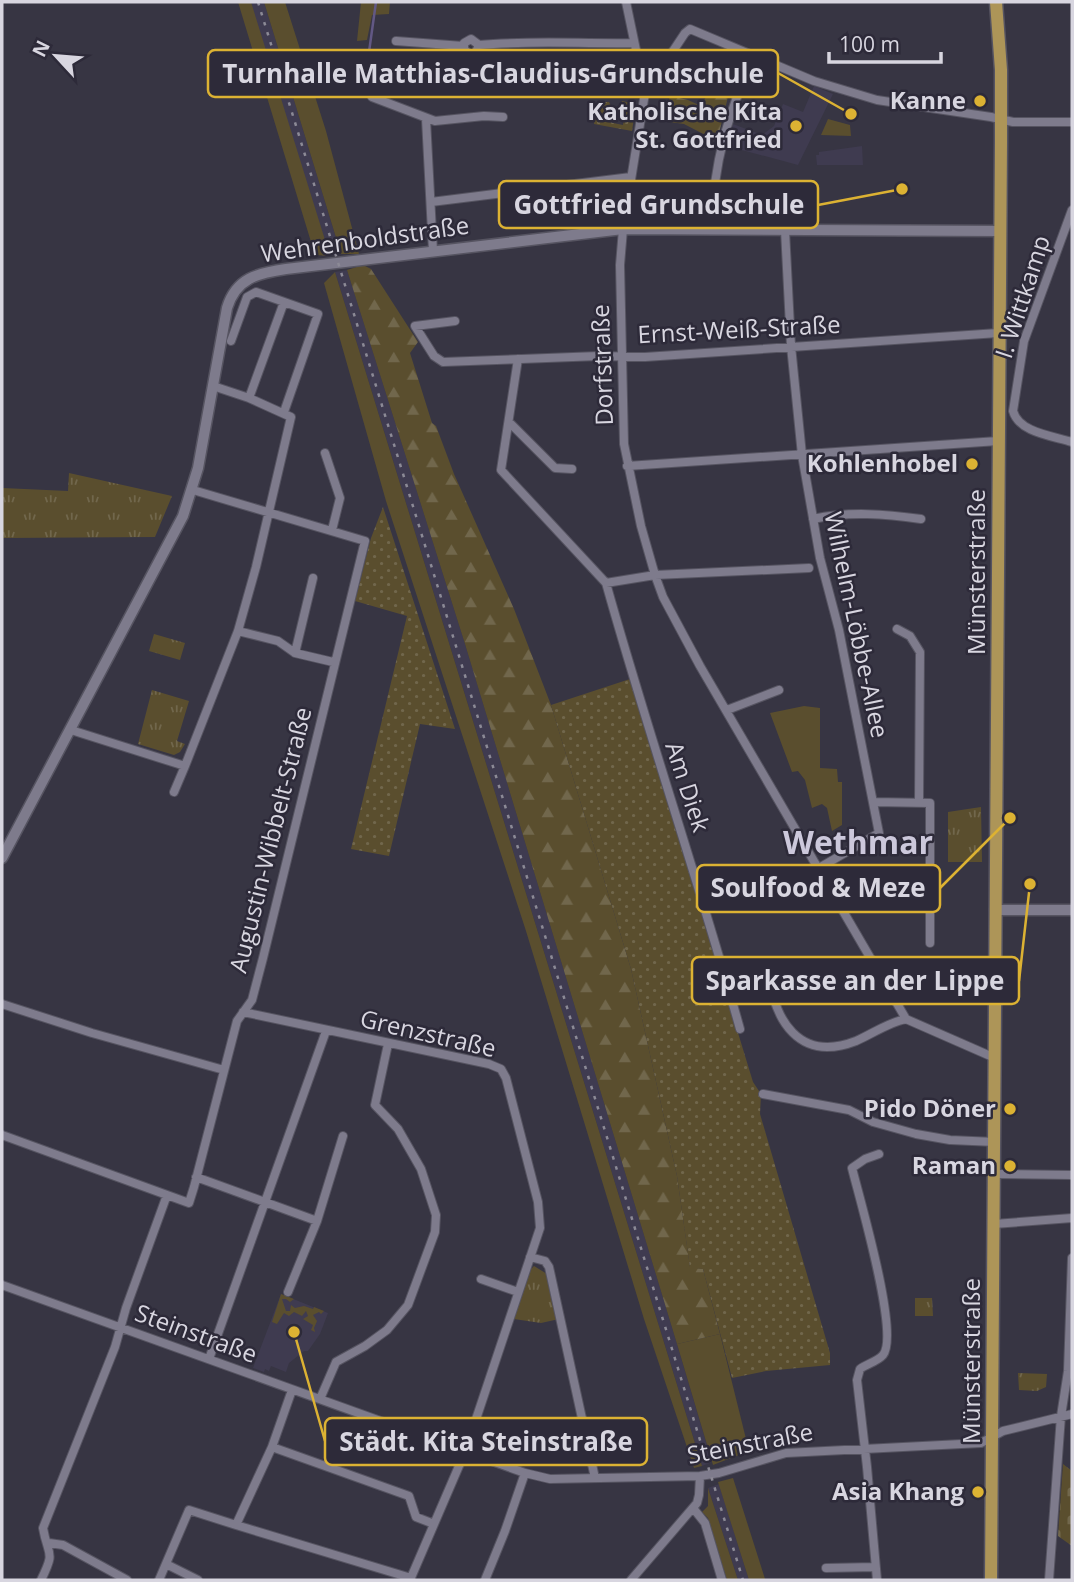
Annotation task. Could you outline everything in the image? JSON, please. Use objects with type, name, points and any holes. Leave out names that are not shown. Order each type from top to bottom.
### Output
[{"type":"main road","name":"Münsterstraße","points":[[991,1580],[1001,70],[996,2]]},
{"type":"street","name":"Dorfstraße","points":[[626,2],[645,93],[623,229],[620,301],[624,444],[655,575],[676,624],[906,1018]]},
{"type":"street","points":[[645,93],[685,33],[691,29],[814,81],[855,94],[915,107],[1013,122],[1072,122]]},
{"type":"street","points":[[396,41],[463,46],[471,39],[479,45],[518,41],[634,43]]},
{"type":"street","points":[[711,229],[712,196],[719,153],[735,99],[754,55]]},
{"type":"street","points":[[372,97],[435,121],[484,116],[503,117]]},
{"type":"street","points":[[426,119],[433,251]]},
{"type":"street","points":[[431,202],[631,177]]},
{"type":"street","name":"I. Wittkamp","points":[[1072,210],[1024,341],[1013,411],[1015,418],[1027,428],[1072,442]]},
{"type":"street","name":"Wehrenboldstraße","points":[[2,858],[172,539],[193,490],[229,301],[246,279],[264,272],[623,229],[999,232]]},
{"type":"street","name":"Wilhelm-Löbbe-Allee","points":[[785,230],[791,346],[802,455],[825,579],[839,631],[879,834],[819,869]]},
{"type":"street","points":[[231,341],[247,297],[256,292],[318,314],[284,412]]},
{"type":"street","points":[[249,398],[284,302]]},
{"type":"street","name":"Ernst-Weiß-Straße","points":[[454,321],[415,326],[434,356],[443,362],[623,356],[998,334]]},
{"type":"street","points":[[518,359],[501,470],[606,583],[655,575],[809,568]]},
{"type":"street","points":[[174,792],[238,631],[291,417],[249,398],[213,386]]},
{"type":"street","points":[[509,422],[555,468],[572,469]]},
{"type":"street","points":[[628,467],[998,441]]},
{"type":"street","points":[[325,453],[340,498],[332,530]]},
{"type":"street","name":"Augustin-Wibbelt-Straße","points":[[167,1195],[189,1203],[237,1021],[251,1000],[365,541],[193,490]]},
{"type":"street","points":[[813,519],[855,514],[921,519]]},
{"type":"street","points":[[295,653],[313,578]]},
{"type":"street","name":"Am Diek","points":[[606,583],[632,678],[706,911],[740,1029]]},
{"type":"street","points":[[897,629],[910,636],[920,652],[919,802]]},
{"type":"street","points":[[238,631],[278,641],[295,653],[333,662]]},
{"type":"street","points":[[727,710],[779,690]]},
{"type":"street","points":[[71,730],[185,766]]},
{"type":"street","points":[[874,802],[930,803],[930,943]]},
{"type":"street","points":[[995,910],[1072,910]]},
{"type":"street","points":[[769,970],[771,991],[781,1020],[794,1034],[810,1043],[842,1045],[906,1018],[995,1058]]},
{"type":"street","points":[[2,1004],[92,1033],[224,1070]]},
{"type":"street","name":"Grenzstraße","points":[[243,1012],[489,1064],[501,1069],[506,1078],[540,1214],[540,1228],[465,1452],[410,1579]]},
{"type":"street","points":[[209,1359],[326,1031]]},
{"type":"street","points":[[320,1399],[336,1362],[387,1331],[408,1305],[435,1232],[436,1215],[421,1169],[398,1129],[375,1105],[388,1044]]},
{"type":"street","points":[[763,1094],[840,1108],[873,1122],[916,1134],[950,1140],[995,1142]]},
{"type":"street","points":[[2,1135],[167,1195],[121,1328],[43,1528],[49,1543],[50,1561],[41,1580]]},
{"type":"street","points":[[288,1292],[317,1221],[343,1136]]},
{"type":"street","points":[[877,1580],[857,1380],[860,1370],[883,1355],[887,1347],[883,1297],[876,1259],[852,1168],[865,1158],[879,1154]]},
{"type":"street","points":[[995,1174],[1072,1175]]},
{"type":"street","points":[[196,1177],[317,1221]]},
{"type":"street","points":[[994,1224],[1072,1217]]},
{"type":"street","points":[[530,1257],[545,1261],[549,1267],[595,1478]]},
{"type":"street","points":[[1049,1580],[1061,1416],[1068,1371],[1072,1258]]},
{"type":"street","points":[[481,1279],[518,1292]]},
{"type":"street","name":"Steinstraße","points":[[2,1285],[465,1452],[550,1479],[700,1476],[719,1474],[786,1452],[981,1443],[1003,1431],[1072,1414]]},
{"type":"street","points":[[236,1525],[272,1447],[292,1390]]},
{"type":"street","points":[[272,1447],[409,1496],[416,1517],[433,1524]]},
{"type":"street","points":[[485,1580],[525,1473]]},
{"type":"street","points":[[631,1580],[693,1508],[699,1495],[700,1476]]},
{"type":"street","points":[[693,1508],[705,1523],[722,1580]]},
{"type":"street","points":[[159,1580],[189,1510],[410,1579]]},
{"type":"street","points":[[49,1543],[63,1545],[127,1580]]},
{"type":"street","points":[[166,1564],[198,1580]]},
{"type":"street","points":[[826,1568],[875,1567]]},
{"type":"shaded area","points":[[248,2],[264,2],[341,254],[322,256]]},
{"type":"shaded area","name":"Katholische Kita St. Gottfried","points":[[814,86],[833,94],[798,165],[727,146],[733,124],[762,135],[774,126],[783,104],[803,112]]},
{"type":"shaded area","points":[[862,146],[863,165],[817,165],[816,155],[819,155],[819,152]]},
{"type":"shaded area","points":[[347,270],[465,644],[677,1344],[712,1462],[702,1466],[335,272]]},
{"type":"shaded area","points":[[281,1294],[328,1313],[320,1334],[308,1351],[304,1351],[289,1363],[286,1372],[271,1366],[269,1371],[265,1369],[264,1372],[253,1368]]},
{"type":"shaded area","points":[[719,1484],[749,1580],[738,1580],[708,1488]]},
{"type":"green space","points":[[238,2],[251,2],[330,256],[315,255]]},
{"type":"green space","points":[[264,2],[285,2],[326,131],[359,254],[341,254]]},
{"type":"green space","points":[[361,2],[390,2],[389,14],[372,15],[367,40],[357,41]]},
{"type":"green space","points":[[711,88],[728,97],[717,141],[684,124],[663,121],[670,96],[701,106]]},
{"type":"green space","points":[[622,101],[636,104],[632,131],[594,124],[595,115],[590,108],[593,110],[600,102],[609,102],[611,106],[608,122],[623,125],[625,112],[620,111]]},
{"type":"green space","points":[[828,119],[850,125],[851,136],[821,135]]},
{"type":"green space","points":[[363,265],[371,269],[418,342],[410,353],[432,423],[436,426],[454,474],[514,609],[551,705],[631,969],[677,1176],[690,1267],[703,1269],[720,1334],[677,1344],[465,644],[347,270]]},
{"type":"green space","points":[[335,272],[702,1466],[694,1468],[644,1319],[526,931],[386,501],[324,283]]},
{"type":"green space","points":[[69,473],[172,496],[155,537],[2,538],[2,488],[68,491]]},
{"type":"green space","points":[[383,507],[455,729],[420,724],[389,856],[351,849],[407,616],[355,601],[371,538]]},
{"type":"green space","points":[[154,634],[185,643],[180,660],[149,651]]},
{"type":"green space","points":[[630,679],[753,1082],[761,1094],[760,1114],[830,1353],[830,1365],[766,1371],[732,1378],[703,1269],[690,1268],[677,1176],[631,969],[551,705]]},
{"type":"green space","points":[[152,690],[189,701],[177,741],[185,744],[180,752],[174,755],[138,744]]},
{"type":"green space","points":[[804,706],[820,708],[820,768],[837,769],[838,782],[842,782],[842,825],[832,831],[827,808],[822,804],[812,808],[805,780],[798,771],[792,772],[770,713]]},
{"type":"green space","points":[[981,807],[982,862],[948,862],[948,812]]},
{"type":"green space","points":[[534,1266],[547,1274],[559,1319],[541,1323],[514,1319]]},
{"type":"green space","points":[[281,1294],[294,1299],[290,1302],[282,1299],[286,1311],[290,1311],[291,1305],[295,1308],[314,1307],[324,1311],[313,1315],[317,1321],[315,1332],[311,1330],[313,1325],[303,1319],[308,1316],[306,1311],[302,1316],[294,1312],[289,1316],[284,1313],[277,1324],[272,1322]]},
{"type":"green space","points":[[915,1298],[932,1298],[933,1316],[915,1316]]},
{"type":"green space","points":[[720,1334],[749,1451],[713,1465],[677,1344]]},
{"type":"green space","points":[[1018,1373],[1047,1374],[1046,1387],[1037,1391],[1019,1390]]},
{"type":"green space","points":[[1063,1464],[1072,1471],[1072,1546],[1058,1536]]},
{"type":"green space","points":[[733,1478],[765,1580],[749,1580],[718,1482]]},
{"type":"green space","points":[[708,1488],[738,1580],[727,1580],[708,1518],[702,1512],[708,1506]]},
{"type":"waterway","points":[[369,52],[376,2]]},
{"type":"railway","points":[[258,2],[743,1580]]},
{"type":"place","name":"Kanne","points":[[980,101]]},
{"type":"place","name":"Turnhalle Matthias-Claudius-Grundschule","points":[[851,114]]},
{"type":"place","name":"Katholische Kita St. Gottfried","points":[[796,126]]},
{"type":"place","name":"Gottfried Grundschule","points":[[902,189]]},
{"type":"place","name":"Kohlenhobel","points":[[972,464]]},
{"type":"place","name":"Soulfood & Meze","points":[[1010,818]]},
{"type":"place","name":"Sparkasse an der Lippe","points":[[1030,884]]},
{"type":"place","name":"Pido Döner","points":[[1010,1109]]},
{"type":"place","name":"Raman","points":[[1010,1166]]},
{"type":"place","name":"Städt. Kita Steinstraße","points":[[294,1332]]},
{"type":"place","name":"Asia Khang","points":[[978,1492]]},
{"type":"district","name":"Wethmar","points":[[858,843]]}]
